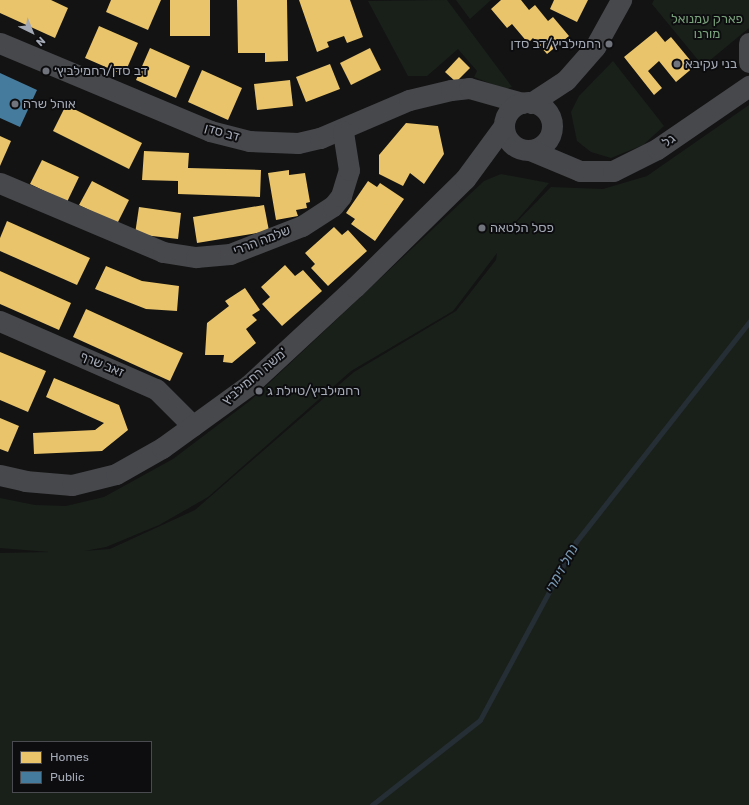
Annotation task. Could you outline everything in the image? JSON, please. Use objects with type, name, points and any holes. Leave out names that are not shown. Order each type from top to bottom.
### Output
[{"type":"street","points":[[504,124],[512,109],[527,103],[566,80],[595,47],[621,0]]},
{"type":"street","name":"דב סדן","points":[[0,43],[229,137],[298,143],[343,131],[409,100],[451,90],[469,88],[527,103]]},
{"type":"street","points":[[749,43],[749,62]]},
{"type":"street","points":[[451,90],[489,106],[523,149],[545,143],[550,120],[566,80]]},
{"type":"street","name":"גל","points":[[523,149],[580,171],[613,171],[642,158],[749,86]]},
{"type":"street","points":[[527,103],[550,120],[558,141],[580,171]]},
{"type":"street","name":"משה רחמילביץ'","points":[[0,475],[47,484],[94,481],[134,465],[192,426],[249,385],[465,179],[504,124]]},
{"type":"street","name":"שלמה הררי","points":[[0,183],[163,252],[196,257],[230,254],[302,226],[333,206],[341,196],[349,170],[343,131]]},
{"type":"street","name":"משה רחמילביץ'","points":[[465,179],[523,149]]},
{"type":"street","name":"זאב שרף","points":[[0,321],[156,389],[192,426]]},
{"type":"green space","points":[[447,0],[512,87],[504,89],[474,77],[477,71],[458,49],[427,76],[408,76],[368,1]]},
{"type":"green space","points":[[456,0],[491,0],[470,19]]},
{"type":"green space","name":"פארק עמנואל מורנו","points":[[654,0],[749,0],[749,28],[703,66],[652,4]]},
{"type":"green space","points":[[613,61],[664,126],[643,145],[611,158],[591,152],[577,141],[571,112],[579,96]]},
{"type":"green space","points":[[749,105],[749,805],[0,805],[0,553],[50,552],[0,548],[0,498],[35,505],[66,506],[104,497],[173,459],[251,400],[484,181],[501,174],[549,183],[505,234],[551,187],[603,189],[647,176]],"holes":[[[497,253],[496,260],[456,311],[354,372],[195,510],[110,549],[84,551],[106,547],[159,525],[208,497],[351,371],[453,311]]]},
{"type":"building: Homes","points":[[0,0],[51,0],[68,8],[55,38],[0,13]]},
{"type":"building: Homes","points":[[111,0],[161,0],[148,30],[106,12]]},
{"type":"building: Homes","points":[[170,0],[210,0],[210,36],[170,36]]},
{"type":"building: Homes","points":[[237,0],[287,0],[288,61],[265,62],[265,53],[238,53]]},
{"type":"building: Homes","points":[[299,0],[350,0],[363,37],[347,43],[344,36],[327,42],[329,47],[317,52]]},
{"type":"building: Homes","points":[[501,0],[521,0],[529,10],[535,5],[548,21],[553,17],[569,36],[547,54],[533,38],[528,43],[512,24],[507,28],[491,9]]},
{"type":"building: Homes","points":[[554,0],[588,0],[577,22],[550,9]]},
{"type":"building: Homes","points":[[99,26],[138,43],[124,75],[85,58]]},
{"type":"building: Homes","name":"בני עקיבא","points":[[656,31],[665,42],[671,37],[695,66],[676,82],[659,61],[648,71],[662,88],[654,95],[624,57]]},
{"type":"building: Homes","points":[[150,48],[190,66],[176,98],[136,80]]},
{"type":"building: Homes","points":[[370,48],[381,70],[351,85],[340,63]]},
{"type":"building: Homes","points":[[459,57],[470,68],[456,82],[445,72]]},
{"type":"building: Homes","points":[[330,64],[340,89],[306,102],[296,77]]},
{"type":"building: Homes","points":[[202,70],[242,88],[228,120],[188,102]]},
{"type":"building: Homes","points":[[290,80],[293,106],[257,110],[254,84]]},
{"type":"building: Homes","points":[[66,105],[142,143],[129,169],[53,131]]},
{"type":"building: Homes","points":[[406,123],[438,126],[444,154],[424,184],[410,173],[403,186],[379,174],[379,155]]},
{"type":"building: Homes","points":[[0,136],[11,141],[0,166]]},
{"type":"building: Homes","points":[[144,151],[189,153],[188,168],[261,170],[260,197],[178,194],[178,181],[142,180]]},
{"type":"building: Homes","points":[[42,160],[79,177],[67,202],[30,184]]},
{"type":"building: Homes","points":[[289,170],[289,175],[305,173],[310,202],[306,203],[307,208],[296,210],[298,216],[276,220],[268,173]]},
{"type":"building: Homes","points":[[92,181],[129,200],[117,224],[79,205]]},
{"type":"building: Homes","points":[[368,181],[377,187],[380,183],[404,199],[375,241],[351,224],[355,219],[346,213]]},
{"type":"building: Homes","points":[[264,205],[269,231],[197,243],[193,217]]},
{"type":"building: Homes","points":[[139,207],[181,213],[178,239],[135,234]]},
{"type":"building: Homes","points":[[7,221],[90,258],[77,285],[0,251],[0,238]]},
{"type":"building: Homes","points":[[334,227],[342,235],[348,230],[367,251],[328,286],[311,268],[315,264],[305,253]]},
{"type":"building: Homes","points":[[285,265],[295,276],[303,270],[322,291],[282,326],[262,304],[270,297],[261,287]]},
{"type":"building: Homes","points":[[106,266],[142,281],[179,286],[177,311],[146,309],[95,289]]},
{"type":"building: Homes","points":[[0,271],[71,303],[59,330],[0,304]]},
{"type":"building: Homes","points":[[245,288],[260,310],[252,315],[257,320],[246,329],[256,343],[232,363],[223,362],[224,355],[205,355],[207,323],[229,306],[225,301]]},
{"type":"building: Homes","points":[[86,309],[183,353],[170,381],[73,337]]},
{"type":"building: Homes","points":[[0,352],[46,371],[28,412],[0,400]]},
{"type":"building: Homes","points":[[54,378],[119,405],[128,430],[102,451],[34,454],[33,433],[95,430],[104,423],[46,397]]},
{"type":"building: Homes","points":[[0,418],[19,426],[8,452],[0,449]]},
{"type":"building: Public","name":"אוהל שרה","points":[[0,73],[37,90],[20,127],[0,118]]},
{"type":"waterway","name":"נחל זימרי","points":[[372,805],[480,720],[576,542],[749,322]]},
{"type":"place","name":"רחמילביץ/דב סדן","points":[[609,44]]},
{"type":"place","name":"בני עקיבא","points":[[677,64]]},
{"type":"place","name":"דב סדן/רחמילביץ׳","points":[[46,71]]},
{"type":"place","name":"אוהל שרה","points":[[15,104]]},
{"type":"place","name":"פסל הלטאה","points":[[482,228]]},
{"type":"place","name":"רחמילביץ/טיילת ג","points":[[259,391]]}]
